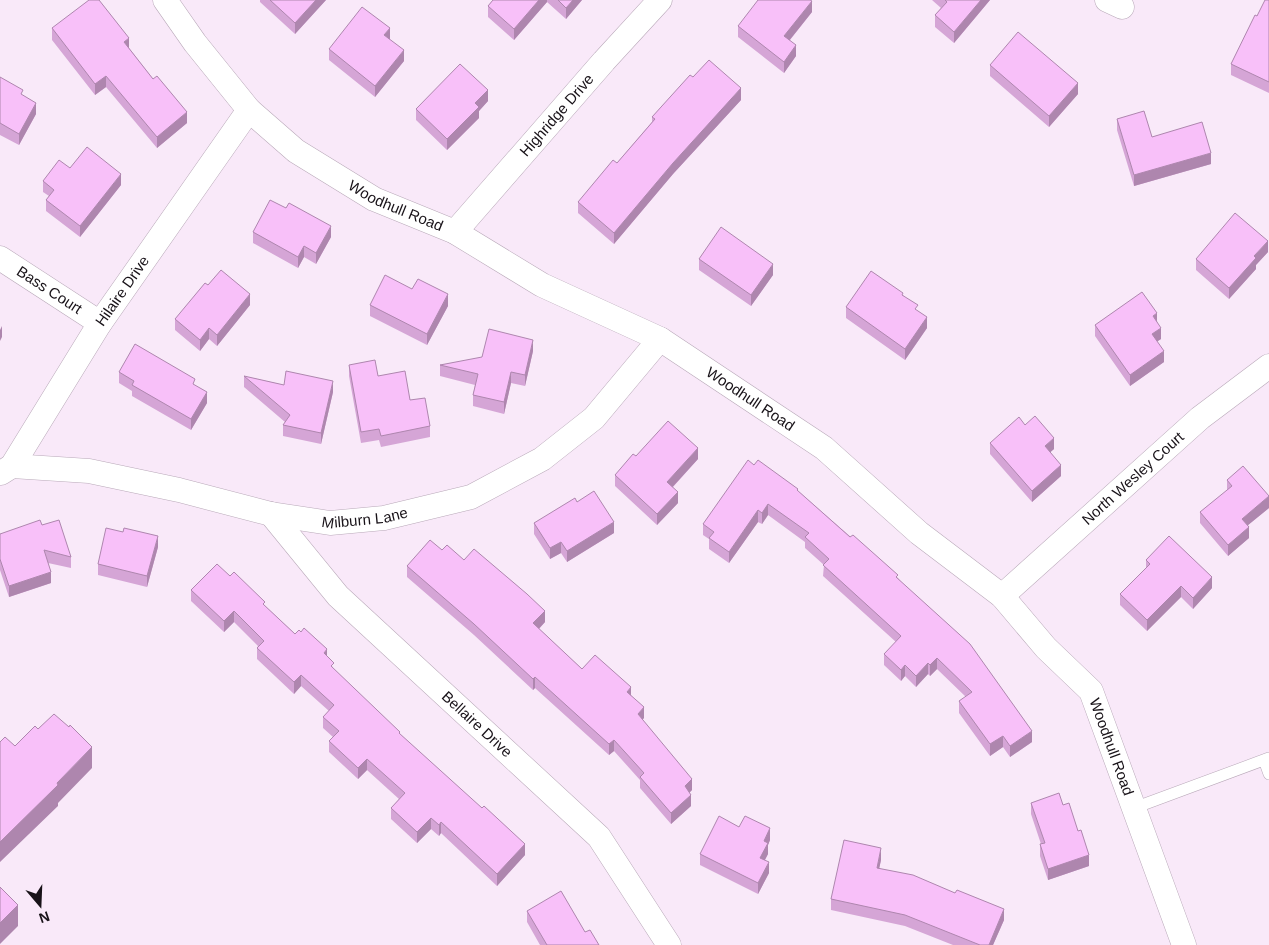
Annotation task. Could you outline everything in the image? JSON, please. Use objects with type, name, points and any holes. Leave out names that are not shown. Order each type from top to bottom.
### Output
[{"type":"street","name":"Woodhull Road","points":[[165,0],[195,43],[249,110],[296,151],[374,199],[455,232],[542,285],[660,339],[824,448],[920,533],[1002,596],[1046,648],[1091,691],[1184,945]]},
{"type":"street","name":"Highridge Drive","points":[[455,232],[604,61],[660,0]]},
{"type":"street","name":"Hilaire Drive","points":[[6,470],[100,323],[249,110]]},
{"type":"street","name":"Bass Court","points":[[0,258],[100,323]]},
{"type":"street","name":"Milburn Lane","points":[[6,470],[89,471],[179,490],[271,514],[330,523],[384,518],[471,497],[542,460],[594,418],[660,339]]},
{"type":"street","name":"North Wesley Court","points":[[1002,596],[1200,418],[1269,366]]},
{"type":"street","name":"Bellaire Drive","points":[[271,514],[338,596],[599,837],[668,945]]},
{"type":"lane","points":[[1134,808],[1266,759],[1269,774]]},
{"type":"building","points":[[89,0],[99,0],[129,38],[124,42],[153,79],[157,76],[187,112],[157,137],[106,76],[95,84],[52,28]]},
{"type":"building","points":[[270,0],[316,0],[295,23]]},
{"type":"building","points":[[493,0],[539,0],[514,29],[488,6]]},
{"type":"building","points":[[558,0],[573,0],[566,8]]},
{"type":"building","points":[[758,0],[812,1],[784,36],[796,45],[784,62],[738,26]]},
{"type":"building","points":[[945,0],[981,0],[954,32],[935,15],[947,2]]},
{"type":"building","points":[[1265,0],[1269,0],[1269,82],[1231,64],[1255,15],[1257,16]]},
{"type":"building","points":[[362,7],[390,28],[384,35],[404,50],[375,86],[329,49]]},
{"type":"building","points":[[1018,32],[1078,83],[1049,116],[990,65]]},
{"type":"building","points":[[709,60],[741,88],[673,163],[614,233],[578,202],[613,160],[617,163],[655,119],[652,117],[690,75],[693,77]]},
{"type":"building","points":[[460,64],[488,90],[475,103],[479,107],[447,139],[416,109]]},
{"type":"building","points":[[0,77],[23,90],[21,94],[36,103],[19,134],[0,123]]},
{"type":"building","points":[[1144,111],[1152,137],[1202,122],[1211,153],[1134,175],[1117,119]]},
{"type":"building","points":[[87,147],[121,174],[80,226],[46,200],[54,190],[43,181],[59,160],[70,168]]},
{"type":"building","points":[[270,200],[286,208],[289,203],[331,226],[316,253],[304,246],[298,257],[253,232]]},
{"type":"building","points":[[1235,213],[1268,241],[1254,256],[1256,258],[1229,288],[1196,259]]},
{"type":"building","points":[[721,227],[773,264],[751,295],[699,259]]},
{"type":"building","points":[[221,270],[250,294],[217,335],[209,328],[200,340],[175,319],[205,283],[208,285]]},
{"type":"building","points":[[871,271],[918,305],[915,309],[927,317],[905,349],[846,307]]},
{"type":"building","points":[[385,275],[412,289],[418,279],[448,294],[427,334],[370,305]]},
{"type":"building","points":[[1142,292],[1157,313],[1153,316],[1161,328],[1152,334],[1164,351],[1130,375],[1095,325]]},
{"type":"building","points":[[489,329],[533,340],[525,375],[511,372],[504,402],[473,395],[478,374],[440,365],[482,357]]},
{"type":"building","points":[[135,344],[195,379],[193,384],[207,392],[191,419],[132,385],[134,381],[119,372]]},
{"type":"building","points":[[375,360],[378,376],[405,371],[410,400],[425,398],[430,426],[381,436],[379,429],[361,432],[349,365]]},
{"type":"building","points":[[286,371],[333,381],[321,433],[283,425],[290,415],[244,376],[284,385]]},
{"type":"building","points":[[1035,416],[1054,438],[1045,446],[1061,465],[1032,491],[990,443],[1019,417],[1025,425]]},
{"type":"building","points":[[668,421],[698,448],[667,482],[678,492],[657,514],[615,475],[633,454],[636,456]]},
{"type":"building","points":[[748,460],[754,465],[758,460],[798,489],[850,537],[853,535],[898,575],[896,577],[970,644],[1032,731],[1010,746],[1003,736],[990,744],[959,701],[972,692],[937,658],[930,665],[928,663],[916,676],[905,665],[901,670],[884,654],[901,636],[823,565],[829,559],[805,537],[809,533],[768,504],[762,513],[758,510],[729,552],[709,538],[714,532],[703,524]]},
{"type":"building","points":[[1243,466],[1269,496],[1242,519],[1249,527],[1228,545],[1200,512],[1232,486],[1227,480]]},
{"type":"building","points":[[594,491],[614,522],[567,551],[561,542],[550,548],[534,523],[575,498],[577,502]]},
{"type":"building","points":[[40,520],[42,525],[59,520],[71,557],[44,550],[51,572],[9,586],[0,559],[0,534]]},
{"type":"building","points":[[106,528],[123,532],[124,528],[158,536],[147,576],[98,564]]},
{"type":"building","points":[[1169,536],[1212,577],[1193,598],[1181,586],[1147,620],[1120,594],[1150,564],[1146,560]]},
{"type":"building","points":[[430,540],[442,550],[447,545],[464,560],[474,549],[545,611],[533,623],[582,669],[595,655],[631,687],[627,692],[644,707],[638,714],[692,779],[685,786],[691,795],[671,813],[640,777],[644,773],[614,740],[609,744],[407,566]]},
{"type":"building","points":[[217,564],[230,576],[234,572],[265,602],[263,604],[295,634],[299,630],[301,632],[304,628],[327,649],[324,653],[334,663],[331,666],[399,733],[525,844],[497,874],[441,822],[439,825],[431,818],[417,832],[391,808],[405,793],[367,759],[358,768],[329,741],[339,731],[323,717],[334,705],[301,675],[294,682],[257,648],[264,641],[234,611],[224,621],[191,590]]},
{"type":"building","points":[[54,714],[69,727],[70,725],[92,747],[57,783],[58,785],[0,842],[0,742],[5,737],[15,746],[35,726],[38,729]]},
{"type":"building","points":[[1059,793],[1063,805],[1069,803],[1078,831],[1081,830],[1089,855],[1048,869],[1040,844],[1045,843],[1031,803]]},
{"type":"building","points":[[719,816],[739,827],[745,816],[770,828],[764,841],[768,843],[760,858],[769,862],[758,883],[700,854]]},
{"type":"building","points":[[844,840],[881,848],[877,868],[913,875],[955,893],[957,890],[1004,909],[989,945],[980,945],[905,915],[831,899]]},
{"type":"building","points":[[0,887],[18,905],[0,923]]},
{"type":"building","points":[[561,891],[585,932],[590,930],[599,945],[547,945],[527,911]]}]
